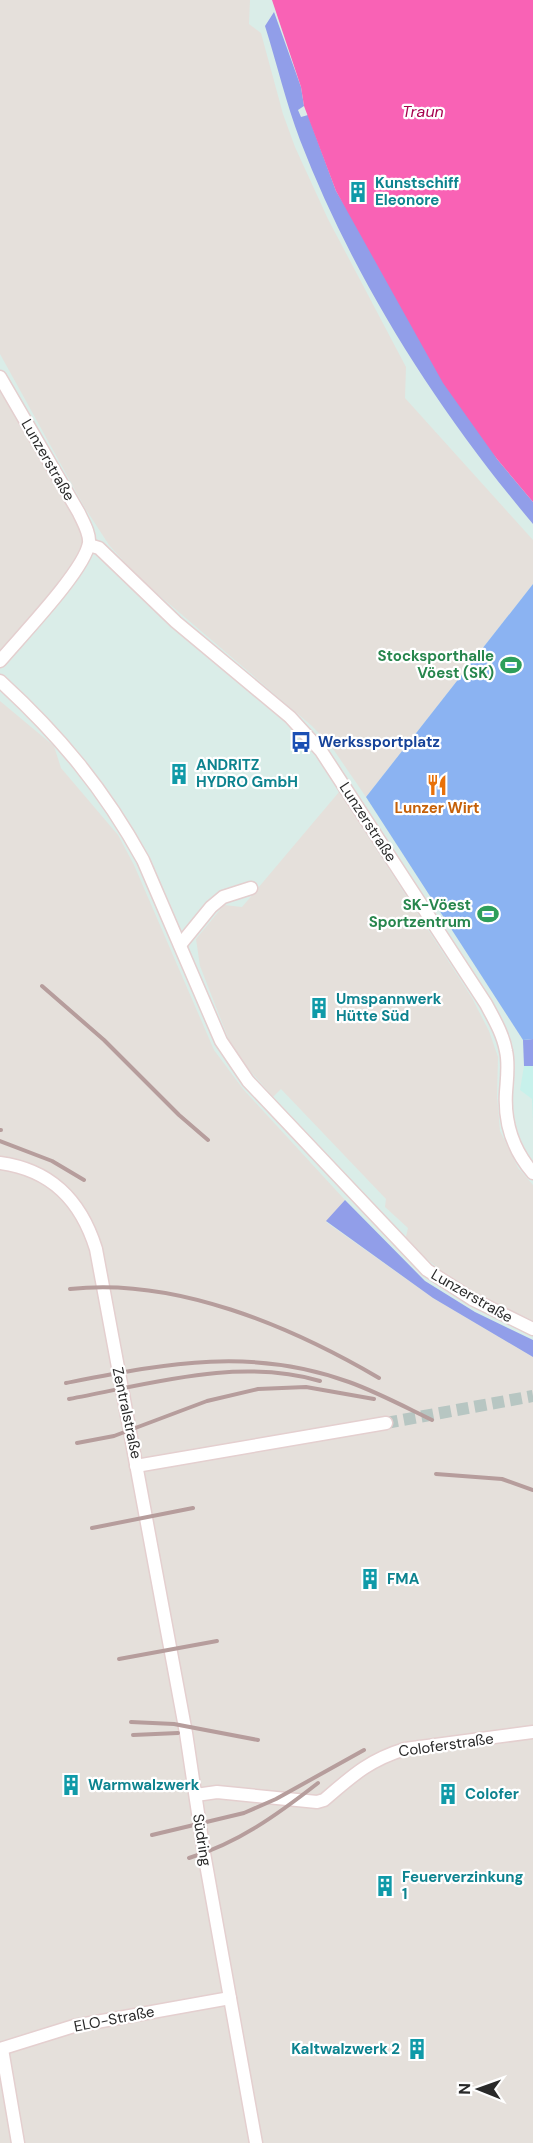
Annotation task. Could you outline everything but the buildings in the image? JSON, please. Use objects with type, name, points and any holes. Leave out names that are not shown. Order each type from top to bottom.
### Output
[{"type":"street","name":"Lunzerstraße","points":[[0,377],[79,513],[89,537],[89,545],[99,548],[176,622],[290,717],[321,751],[486,1004],[501,1033],[508,1064],[506,1104],[509,1130],[524,1162],[533,1173]]},
{"type":"street","points":[[0,661],[80,565],[89,545]]},
{"type":"street","name":"Lunzerstraße","points":[[0,681],[46,723],[101,792],[143,860],[221,1041],[249,1081],[427,1270],[472,1299],[533,1329]]},
{"type":"street","points":[[180,945],[210,907],[224,897],[251,888]]},
{"type":"street","name":"Zentralstraße","points":[[0,1163],[21,1167],[53,1184],[71,1198],[84,1215],[98,1258],[136,1466],[386,1423]]},
{"type":"street","name":"Südring","points":[[136,1466],[256,2143]]},
{"type":"street","name":"Coloferstraße","points":[[196,1795],[217,1792],[317,1802],[324,1800],[358,1770],[388,1754],[405,1749],[533,1732]]},
{"type":"street","name":"ELO-Straße","points":[[1,2049],[74,2026],[230,1998]]},
{"type":"street","points":[[1,2049],[18,2143]]},
{"type":"shaded area","points":[[0,0],[250,0],[249,24],[261,33],[283,114],[295,147],[328,219],[406,367],[405,398],[533,540],[533,584],[366,797],[331,746],[312,726],[139,578],[109,545],[85,508],[0,354]]},
{"type":"shaded area","points":[[274,12],[301,87],[304,106],[298,110],[301,117],[308,115],[336,191],[497,459],[533,502],[533,524],[464,436],[431,389],[372,293],[346,243],[322,192],[290,112],[265,26]]},
{"type":"shaded area","points":[[0,388],[82,532],[83,544],[75,562],[0,653]]},
{"type":"shaded area","name":"SK-Vöest Sportzentrum","points":[[533,584],[533,1039],[523,1040],[366,797]]},
{"type":"shaded area","points":[[0,701],[54,746],[61,768],[118,835],[134,865],[214,1050],[243,1089],[345,1200],[326,1222],[433,1298],[533,1357],[533,2143],[0,2143]]},
{"type":"shaded area","points":[[339,792],[472,998],[489,1031],[498,1057],[497,1096],[500,1131],[518,1168],[533,1185],[533,1321],[455,1282],[405,1241],[408,1228],[385,1207],[386,1199],[281,1089],[273,1097],[240,1059],[232,1048],[200,966],[196,939],[224,905],[242,907]]},
{"type":"shaded area","points":[[533,1039],[533,1066],[524,1066],[523,1040]]},
{"type":"shaded area","points":[[524,1066],[533,1066],[533,1121],[532,1099],[520,1090]]},
{"type":"shaded area","points":[[345,1200],[425,1281],[475,1312],[533,1340],[533,1357],[433,1298],[326,1221]]},
{"type":"water","name":"Traun","points":[[272,0],[533,0],[533,502],[497,459],[443,383],[336,191],[304,106],[301,87]]},
{"type":"tunnel","points":[[386,1423],[533,1396]]},
{"type":"railway","points":[[42,986],[104,1040],[179,1115],[208,1140]]},
{"type":"railway","points":[[0,1141],[52,1161],[84,1180]]},
{"type":"railway","points":[[70,1289],[110,1287],[190,1298],[231,1310],[308,1340],[379,1378]]},
{"type":"railway","points":[[66,1383],[173,1365],[242,1361],[277,1364],[313,1371],[349,1382],[432,1420]]},
{"type":"railway","points":[[69,1399],[162,1380],[226,1372],[289,1374],[320,1381]]},
{"type":"railway","points":[[77,1443],[114,1436],[207,1401],[258,1389],[306,1387],[374,1399]]},
{"type":"railway","points":[[436,1474],[502,1479],[533,1490]]},
{"type":"railway","points":[[92,1528],[193,1508]]},
{"type":"railway","points":[[119,1659],[217,1641]]},
{"type":"railway","points":[[131,1722],[174,1724],[258,1740]]},
{"type":"railway","points":[[133,1735],[178,1733]]},
{"type":"railway","points":[[152,1835],[244,1813],[276,1799],[364,1750]]},
{"type":"railway","points":[[189,1858],[241,1836],[318,1783]]},
{"type":"place","name":"Kunstschiff Eleonore","points":[[358,192]]},
{"type":"place","name":"Stocksporthalle Vöest (SK)","points":[[511,665]]},
{"type":"place","name":"Werkssportplatz","points":[[301,742]]},
{"type":"place","name":"ANDRITZ HYDRO GmbH","points":[[179,774]]},
{"type":"place","name":"Lunzer Wirt","points":[[437,785]]},
{"type":"place","name":"SK-Vöest Sportzentrum","points":[[488,914]]},
{"type":"place","name":"Umspannwerk Hütte Süd","points":[[319,1008]]},
{"type":"place","name":"FMA","points":[[370,1579]]},
{"type":"place","name":"Warmwalzwerk","points":[[71,1785]]},
{"type":"place","name":"Colofer","points":[[448,1794]]},
{"type":"place","name":"Feuerverzinkung 1","points":[[385,1886]]},
{"type":"place","name":"Kaltwalzwerk 2","points":[[417,2049]]}]
